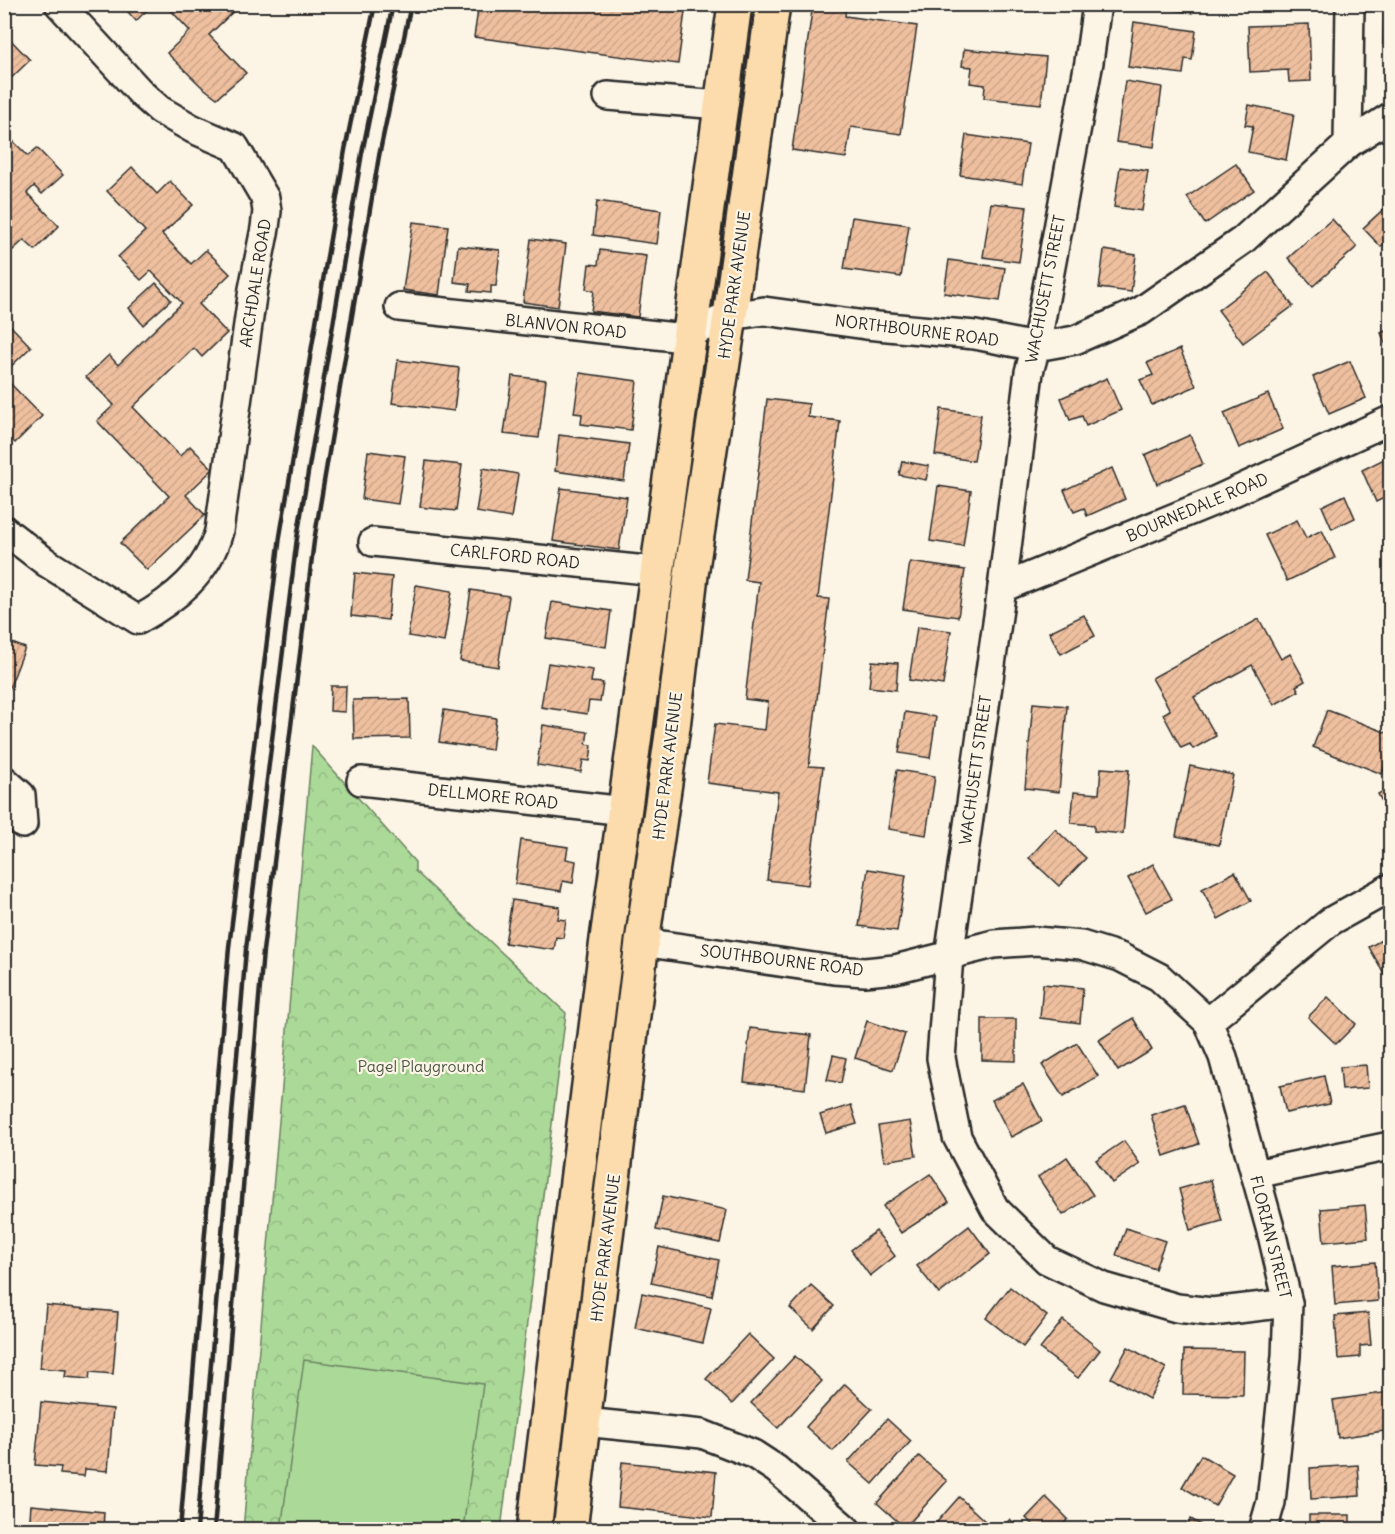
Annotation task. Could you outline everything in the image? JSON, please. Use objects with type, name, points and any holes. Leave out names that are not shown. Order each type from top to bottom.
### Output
[{"type":"main road","name":"HYDE PARK AVENUE","points":[[534,1530],[656,571],[700,272],[735,4]]},
{"type":"main road","name":"HYDE PARK AVENUE","points":[[570,1530],[642,942],[661,819],[691,575],[773,4]]},
{"type":"main road","points":[[656,571],[691,575]]},
{"type":"main road","points":[[608,939],[642,942]]},
{"type":"main road","points":[[549,1419],[584,1422]]},
{"type":"street","name":"ARCHDALE ROAD","points":[[4,530],[47,563],[138,620],[175,597],[184,588],[207,558],[217,538],[249,310],[267,211],[263,193],[235,147],[193,129],[160,110],[142,94],[58,4]]},
{"type":"street","name":"WACHUSETT STREET","points":[[1097,4],[1089,62],[1036,347],[1029,372],[1002,588],[948,957],[941,1058],[957,1137],[995,1209],[1047,1260],[1104,1287],[1177,1308],[1212,1312],[1288,1303]]},
{"type":"street","points":[[1348,144],[1350,4]]},
{"type":"street","points":[[608,96],[720,105]]},
{"type":"street","name":"NORTHBOURNE ROAD","points":[[730,316],[764,311],[866,325],[975,335],[1036,347],[1075,340],[1141,311],[1243,240],[1348,144],[1390,117]]},
{"type":"street","name":"BLANVON ROAD","points":[[399,307],[675,337],[730,316]]},
{"type":"street","name":"BOURNEDALE ROAD","points":[[1002,588],[1212,502],[1390,420]]},
{"type":"street","name":"CARLFORD ROAD","points":[[373,542],[656,571]]},
{"type":"street","points":[[4,780],[21,795],[23,824]]},
{"type":"street","name":"DELLMORE ROAD","points":[[361,781],[625,811]]},
{"type":"street","points":[[1208,1022],[1323,927],[1390,888]]},
{"type":"street","name":"SOUTHBOURNE ROAD","points":[[642,942],[834,970],[865,972],[895,969],[994,944],[1036,941],[1081,945],[1120,957],[1159,977],[1208,1022]]},
{"type":"street","name":"FLORIAN STREET","points":[[1208,1022],[1222,1057],[1288,1303],[1286,1356],[1271,1502],[1263,1530]]},
{"type":"street","points":[[1255,1174],[1390,1146]]},
{"type":"street","points":[[584,1422],[702,1434],[753,1454],[776,1468],[847,1530]]},
{"type":"green space","name":"Pagel Playground","points":[[312,746],[415,862],[415,871],[566,1013],[501,1529],[243,1530]]},
{"type":"green space","points":[[304,1360],[483,1384],[463,1529],[281,1529]]},
{"type":"building","points":[[121,4],[153,4],[136,21]]},
{"type":"building","points":[[165,4],[241,4],[209,35],[246,73],[217,98],[202,87],[167,53],[190,31]]},
{"type":"building","points":[[453,4],[686,4],[678,64],[474,37],[478,10],[452,6]]},
{"type":"building","points":[[813,4],[846,4],[845,16],[917,26],[901,134],[851,127],[846,158],[792,150]]},
{"type":"building","points":[[1138,4],[1193,4],[1192,13]]},
{"type":"building","points":[[1247,4],[1271,4],[1247,8]]},
{"type":"building","points":[[1289,4],[1310,4],[1310,8],[1290,10]]},
{"type":"building","points":[[1384,6],[1390,7],[1390,45],[1383,44]]},
{"type":"building","points":[[1134,22],[1196,31],[1192,60],[1185,59],[1183,74],[1128,67]]},
{"type":"building","points":[[1309,24],[1311,81],[1289,82],[1288,70],[1250,72],[1248,26]]},
{"type":"building","points":[[4,33],[30,60],[4,85]]},
{"type":"building","points":[[964,49],[1046,57],[1041,104],[984,98],[985,85],[970,83],[972,67],[962,66]]},
{"type":"building","points":[[1125,81],[1162,87],[1154,147],[1116,142]]},
{"type":"building","points":[[1249,105],[1294,114],[1286,160],[1248,152],[1253,126],[1245,125]]},
{"type":"building","points":[[4,132],[28,156],[37,148],[63,175],[42,194],[34,186],[27,193],[59,226],[35,250],[24,240],[4,258],[4,200],[12,193],[4,185]]},
{"type":"building","points":[[966,135],[1028,144],[1022,184],[960,175]]},
{"type":"building","points":[[1236,164],[1254,190],[1205,224],[1187,197]]},
{"type":"building","points":[[132,167],[157,194],[170,181],[193,205],[162,234],[191,264],[206,250],[230,274],[199,304],[227,333],[202,357],[194,348],[133,407],[180,456],[190,446],[213,469],[186,495],[205,515],[147,570],[120,543],[169,496],[97,421],[114,405],[86,377],[109,355],[118,365],[182,303],[151,271],[141,280],[118,257],[145,231],[107,191]]},
{"type":"building","points":[[1120,167],[1148,171],[1142,211],[1114,207]]},
{"type":"building","points":[[597,201],[661,210],[657,244],[593,235]]},
{"type":"building","points":[[991,203],[1027,207],[1019,262],[983,257]]},
{"type":"building","points":[[1390,203],[1390,239],[1381,247],[1363,228]]},
{"type":"building","points":[[852,217],[909,225],[901,277],[844,269]]},
{"type":"building","points":[[1332,219],[1357,247],[1313,286],[1288,258]]},
{"type":"building","points":[[413,222],[448,226],[439,295],[403,290]]},
{"type":"building","points":[[531,239],[566,244],[558,307],[523,302]]},
{"type":"building","points":[[458,246],[500,250],[496,286],[491,286],[491,293],[469,291],[470,284],[454,282]]},
{"type":"building","points":[[600,250],[646,256],[638,317],[591,311],[594,291],[586,289],[589,264],[598,265]]},
{"type":"building","points":[[1104,250],[1136,255],[1131,292],[1099,288]]},
{"type":"building","points":[[949,260],[1005,268],[1000,301],[944,293]]},
{"type":"building","points":[[1268,272],[1293,306],[1243,343],[1218,310]]},
{"type":"building","points":[[156,283],[171,300],[143,325],[129,308]]},
{"type":"building","points":[[6,321],[31,347],[4,373],[4,323]]},
{"type":"building","points":[[1390,329],[1390,355],[1381,333]]},
{"type":"building","points":[[1180,349],[1196,386],[1152,405],[1140,380],[1153,375],[1147,363]]},
{"type":"building","points":[[398,360],[459,368],[454,411],[392,403]]},
{"type":"building","points":[[1350,361],[1366,398],[1329,414],[1313,377]]},
{"type":"building","points":[[580,373],[637,381],[631,430],[581,424],[582,414],[574,413]]},
{"type":"building","points":[[512,376],[546,380],[539,438],[504,434]]},
{"type":"building","points":[[4,377],[42,416],[15,443],[4,432]]},
{"type":"building","points":[[1107,378],[1121,410],[1086,426],[1082,416],[1070,420],[1061,398]]},
{"type":"building","points":[[1268,394],[1283,429],[1239,448],[1224,413]]},
{"type":"building","points":[[767,399],[809,404],[808,417],[840,421],[818,598],[829,599],[809,766],[823,767],[808,885],[767,880],[778,792],[707,783],[715,724],[765,730],[768,702],[745,699],[759,582],[745,580]]},
{"type":"building","points":[[941,409],[981,415],[974,461],[935,455]]},
{"type":"building","points":[[559,435],[629,444],[624,481],[555,471]]},
{"type":"building","points":[[1190,435],[1203,464],[1157,484],[1145,455]]},
{"type":"building","points":[[368,451],[405,456],[398,504],[362,499]]},
{"type":"building","points":[[1390,456],[1390,495],[1376,502],[1362,470]]},
{"type":"building","points":[[426,461],[462,465],[456,511],[420,507]]},
{"type":"building","points":[[902,461],[929,466],[926,480],[899,475]]},
{"type":"building","points":[[483,468],[518,474],[511,518],[476,512]]},
{"type":"building","points":[[1112,468],[1125,499],[1087,516],[1084,508],[1074,512],[1064,490]]},
{"type":"building","points":[[938,486],[971,491],[963,546],[930,541]]},
{"type":"building","points":[[561,488],[627,497],[619,550],[553,541]]},
{"type":"building","points":[[1345,495],[1355,518],[1332,529],[1322,506]]},
{"type":"building","points":[[1297,520],[1306,538],[1322,530],[1335,558],[1287,581],[1265,535]]},
{"type":"building","points":[[910,562],[965,570],[958,617],[903,609]]},
{"type":"building","points":[[355,573],[392,577],[388,620],[351,616]]},
{"type":"building","points":[[416,585],[452,591],[444,642],[408,636]]},
{"type":"building","points":[[471,590],[509,596],[498,667],[460,661]]},
{"type":"building","points":[[552,602],[611,611],[606,647],[546,638]]},
{"type":"building","points":[[1084,615],[1095,636],[1061,654],[1049,632]]},
{"type":"building","points":[[1259,619],[1281,659],[1290,654],[1305,681],[1296,686],[1299,691],[1274,705],[1252,665],[1194,697],[1216,736],[1193,749],[1190,744],[1181,748],[1163,714],[1170,710],[1152,678]]},
{"type":"building","points":[[917,627],[951,631],[943,685],[909,680]]},
{"type":"building","points":[[4,640],[25,648],[4,702]]},
{"type":"building","points":[[872,661],[898,663],[896,690],[869,687]]},
{"type":"building","points":[[548,663],[593,670],[591,682],[603,683],[600,702],[589,701],[587,714],[541,707]]},
{"type":"building","points":[[331,686],[346,686],[345,712],[330,711]]},
{"type":"building","points":[[409,699],[410,738],[354,739],[353,700]]},
{"type":"building","points":[[1033,703],[1067,706],[1059,792],[1025,788]]},
{"type":"building","points":[[444,710],[496,718],[492,750],[439,742]]},
{"type":"building","points":[[1327,710],[1390,734],[1390,752],[1382,774],[1313,747]]},
{"type":"building","points":[[905,712],[936,717],[930,758],[899,753]]},
{"type":"building","points":[[543,725],[588,732],[586,744],[592,745],[590,761],[583,760],[581,772],[537,765]]},
{"type":"building","points":[[1190,766],[1233,775],[1219,845],[1176,836]]},
{"type":"building","points":[[1101,768],[1129,770],[1123,834],[1094,831],[1094,825],[1071,823],[1074,792],[1099,794]]},
{"type":"building","points":[[897,770],[935,776],[926,835],[888,829]]},
{"type":"building","points":[[1390,787],[1390,817],[1378,794]]},
{"type":"building","points":[[1055,829],[1086,858],[1059,886],[1029,858]]},
{"type":"building","points":[[521,840],[568,847],[566,859],[576,861],[573,883],[563,881],[561,891],[515,884]]},
{"type":"building","points":[[1153,864],[1172,899],[1146,912],[1128,878]]},
{"type":"building","points":[[868,869],[906,875],[897,931],[859,926]]},
{"type":"building","points":[[1235,872],[1251,901],[1218,919],[1202,889]]},
{"type":"building","points":[[512,900],[560,907],[558,919],[566,920],[563,938],[556,937],[554,950],[505,943]]},
{"type":"building","points":[[1390,935],[1390,984],[1369,947]]},
{"type":"building","points":[[1043,984],[1083,988],[1080,1023],[1040,1018]]},
{"type":"building","points":[[1328,997],[1356,1024],[1336,1044],[1308,1017]]},
{"type":"building","points":[[1133,1018],[1152,1050],[1118,1071],[1099,1040]]},
{"type":"building","points":[[982,1019],[1016,1019],[1016,1061],[982,1060]]},
{"type":"building","points":[[867,1021],[905,1034],[893,1070],[855,1058]]},
{"type":"building","points":[[750,1028],[811,1035],[805,1089],[744,1082]]},
{"type":"building","points":[[1077,1043],[1098,1076],[1063,1097],[1042,1065]]},
{"type":"building","points":[[833,1055],[846,1058],[841,1083],[827,1080]]},
{"type":"building","points":[[1366,1065],[1368,1088],[1342,1090],[1340,1067]]},
{"type":"building","points":[[1324,1076],[1330,1104],[1286,1113],[1280,1086]]},
{"type":"building","points":[[1023,1084],[1042,1121],[1011,1137],[992,1100]]},
{"type":"building","points":[[1185,1104],[1199,1144],[1164,1156],[1151,1115]]},
{"type":"building","points":[[851,1105],[857,1124],[826,1133],[820,1115]]},
{"type":"building","points":[[910,1121],[916,1156],[884,1161],[878,1126]]},
{"type":"building","points":[[1124,1141],[1140,1164],[1112,1183],[1096,1160]]},
{"type":"building","points":[[1067,1157],[1093,1195],[1063,1215],[1038,1177]]},
{"type":"building","points":[[930,1174],[949,1202],[901,1233],[883,1206]]},
{"type":"building","points":[[1211,1180],[1222,1221],[1190,1230],[1179,1189]]},
{"type":"building","points":[[663,1196],[727,1210],[720,1243],[656,1230]]},
{"type":"building","points":[[1365,1205],[1368,1238],[1324,1242],[1321,1209]]},
{"type":"building","points":[[969,1226],[990,1254],[939,1294],[917,1266]]},
{"type":"building","points":[[1126,1228],[1165,1241],[1155,1269],[1116,1255]]},
{"type":"building","points":[[876,1231],[895,1256],[870,1276],[851,1250]]},
{"type":"building","points":[[659,1247],[719,1260],[712,1296],[651,1283]]},
{"type":"building","points":[[1375,1262],[1378,1301],[1335,1305],[1332,1266]]},
{"type":"building","points":[[811,1285],[834,1306],[813,1329],[790,1308]]},
{"type":"building","points":[[1010,1287],[1047,1316],[1023,1347],[986,1318]]},
{"type":"building","points":[[642,1293],[711,1308],[703,1343],[635,1328]]},
{"type":"building","points":[[46,1305],[118,1312],[113,1374],[90,1372],[89,1379],[65,1377],[66,1370],[40,1368]]},
{"type":"building","points":[[1368,1313],[1371,1345],[1360,1346],[1360,1357],[1338,1359],[1335,1316]]},
{"type":"building","points":[[1063,1320],[1100,1350],[1078,1378],[1040,1349]]},
{"type":"building","points":[[748,1334],[774,1359],[732,1404],[706,1379]]},
{"type":"building","points":[[1128,1347],[1166,1368],[1149,1399],[1111,1378]]},
{"type":"building","points":[[1184,1350],[1244,1351],[1243,1395],[1183,1394]]},
{"type":"building","points":[[795,1356],[822,1381],[778,1428],[751,1403]]},
{"type":"building","points":[[845,1384],[872,1409],[833,1451],[806,1427]]},
{"type":"building","points":[[1390,1392],[1390,1430],[1338,1438],[1333,1400]]},
{"type":"building","points":[[41,1402],[113,1409],[108,1471],[85,1469],[84,1476],[60,1474],[61,1467],[35,1465]]},
{"type":"building","points":[[887,1419],[911,1441],[873,1484],[848,1462]]},
{"type":"building","points":[[1201,1455],[1233,1474],[1215,1506],[1182,1487]]},
{"type":"building","points":[[919,1456],[947,1481],[905,1528],[877,1503]]},
{"type":"building","points":[[622,1462],[716,1472],[712,1517],[618,1507]]},
{"type":"building","points":[[1358,1465],[1360,1496],[1311,1499],[1310,1468]]},
{"type":"building","points":[[959,1497],[986,1522],[979,1530],[930,1530]]},
{"type":"building","points":[[1046,1497],[1068,1519],[1058,1530],[1038,1530],[1026,1518]]},
{"type":"building","points":[[31,1505],[104,1512],[103,1530],[29,1530]]},
{"type":"building","points":[[1309,1515],[1350,1515],[1350,1530],[1309,1530]]},
{"type":"building","points":[[1010,1519],[1022,1530],[1001,1530]]},
{"type":"building","points":[[1191,1519],[1209,1530],[1185,1530]]},
{"type":"railway","points":[[180,1530],[229,947],[280,536],[345,150],[375,4]]},
{"type":"railway","points":[[197,1530],[246,949],[297,538],[362,153],[393,4]]},
{"type":"railway","points":[[214,1530],[263,951],[314,541],[379,156],[411,4]]}]
